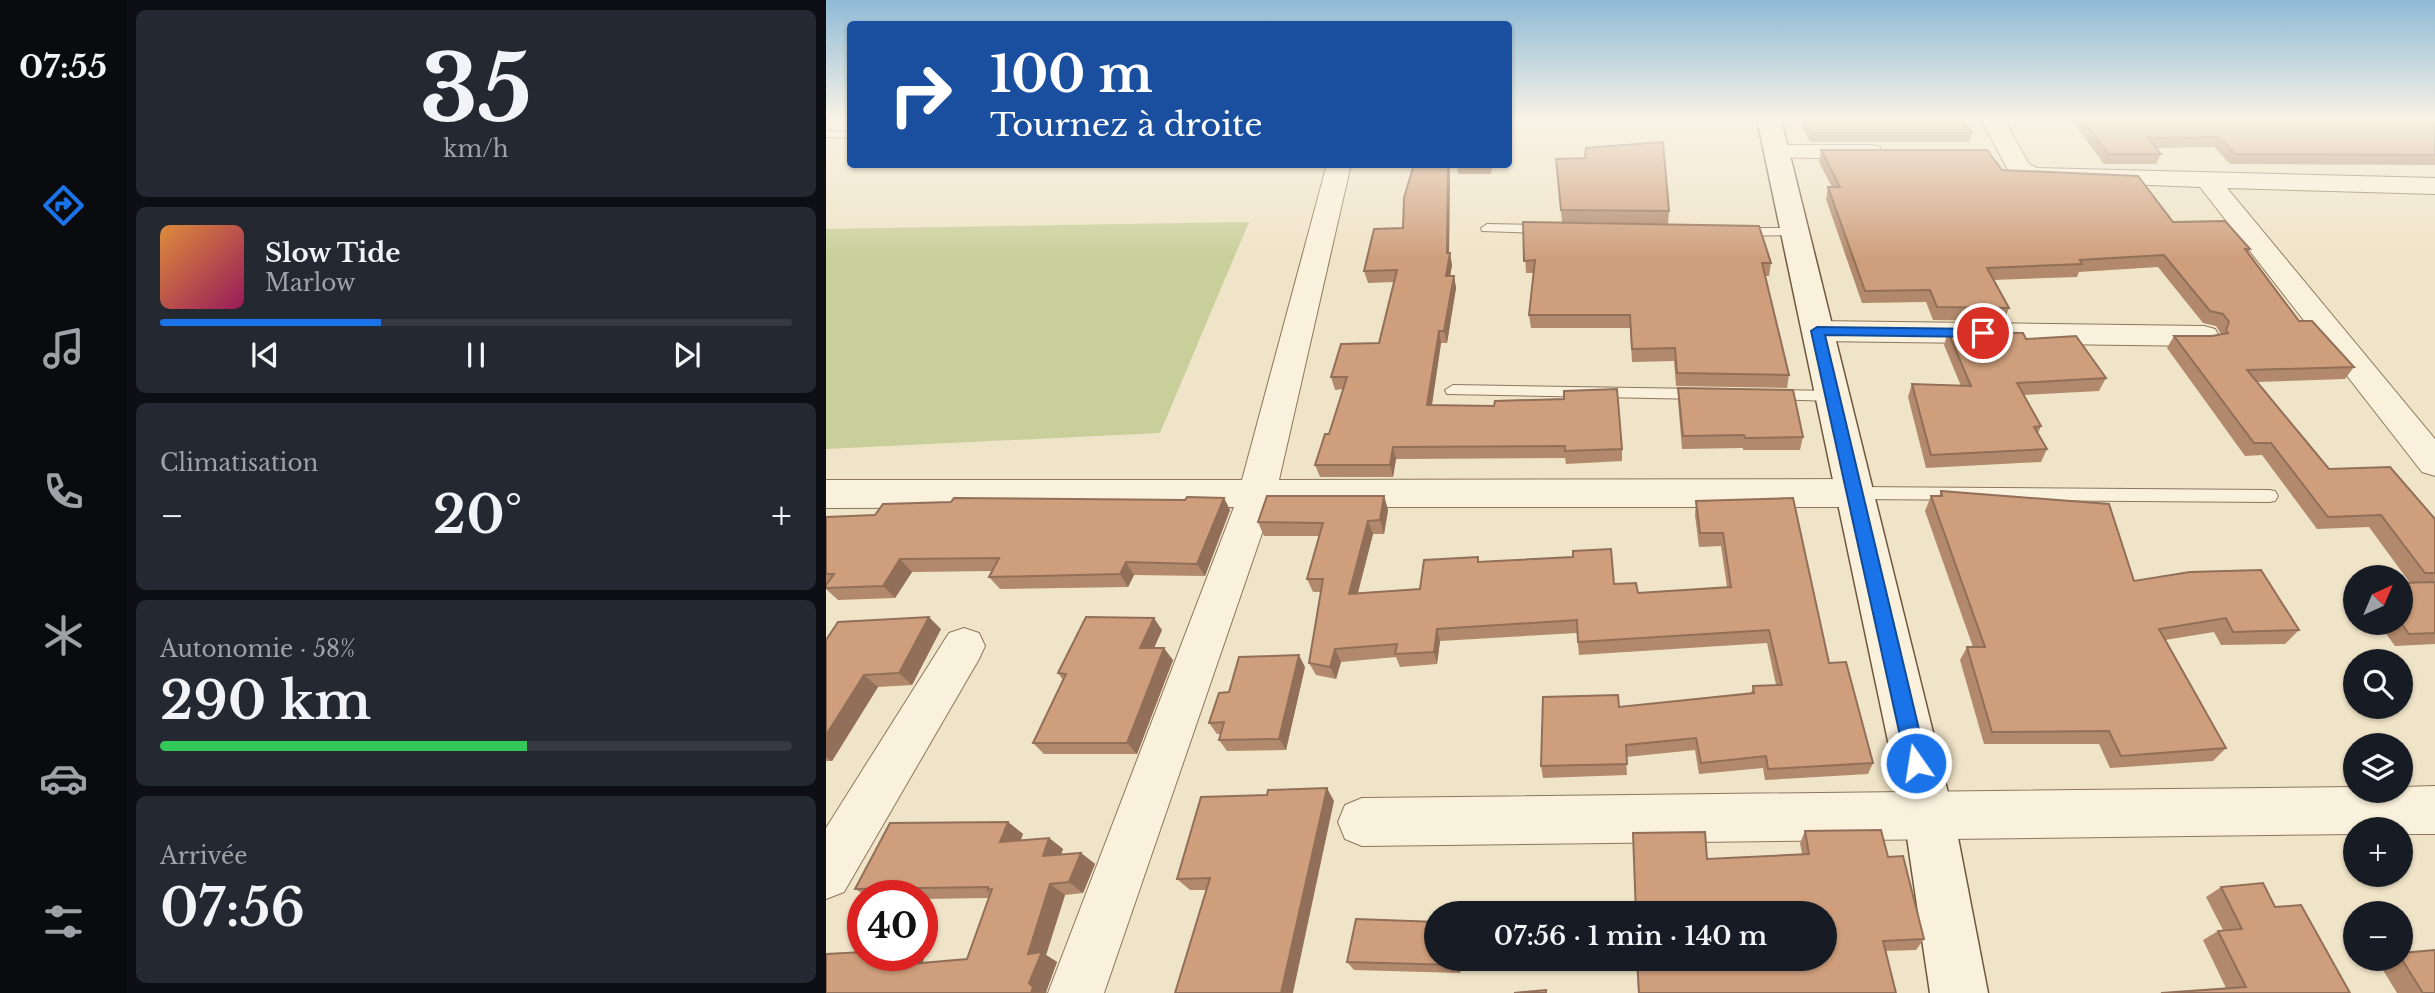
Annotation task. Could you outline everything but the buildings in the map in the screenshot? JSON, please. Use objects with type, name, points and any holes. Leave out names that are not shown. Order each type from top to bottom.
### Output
[{"type":"street","points":[[1780,165],[1929,817],[1959,993]]},
{"type":"street","points":[[2016,165],[2018,169],[2033,175],[2435,186]]},
{"type":"street","points":[[1076,993],[1257,494],[1338,168]]},
{"type":"street","points":[[2208,181],[2435,463]]},
{"type":"street","points":[[1817,331],[2204,336]]},
{"type":"street","points":[[826,494],[1855,493]]},
{"type":"street","points":[[826,874],[964,646]]},
{"type":"street","points":[[1362,822],[2435,810]]},
{"type":"lane","points":[[1487,228],[1557,229]]},
{"type":"lane","points":[[1725,231],[1795,232]]},
{"type":"lane","points":[[1453,390],[1724,394]]},
{"type":"lane","points":[[1751,394],[1832,396]]},
{"type":"lane","points":[[1855,493],[2269,496]]},
{"type":"green space","points":[[1249,222],[1160,433],[826,449],[826,229]]},
{"type":"route","points":[[1916,763],[1817,331],[1983,333]]}]
